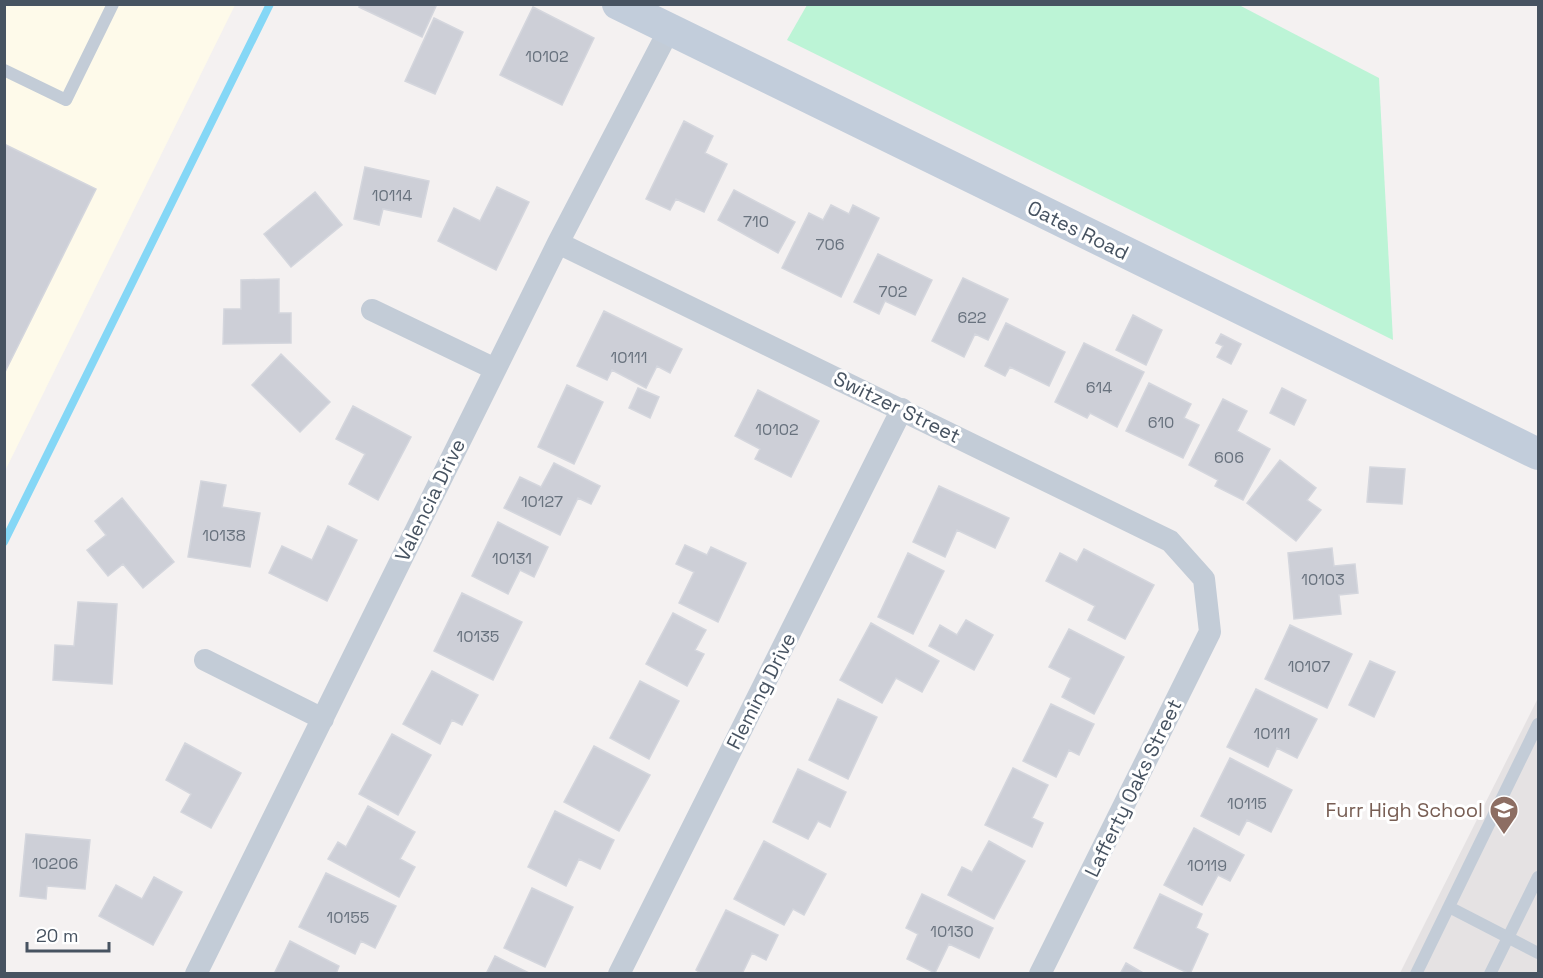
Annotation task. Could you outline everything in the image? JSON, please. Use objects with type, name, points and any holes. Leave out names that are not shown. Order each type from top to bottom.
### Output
[{"type":"street","name":"Oates Road","points":[[618,4],[1539,454]]},
{"type":"street","name":"Valencia Drive","points":[[196,974],[558,243],[669,30]]},
{"type":"street","name":"Switzer Street","points":[[558,243],[1170,541],[1204,579],[1207,600]]},
{"type":"street","points":[[372,310],[495,369]]},
{"type":"street","name":"Fleming Drive","points":[[619,974],[902,409]]},
{"type":"street","name":"Lafferty Oaks Street","points":[[1040,974],[1210,632],[1207,600]]},
{"type":"street","points":[[205,660],[322,719]]},
{"type":"lane","points":[[4,70],[66,100],[113,4]]},
{"type":"lane","points":[[1416,974],[1539,724]]},
{"type":"lane","points":[[1490,974],[1539,877]]},
{"type":"lane","points":[[1449,907],[1539,953]]},
{"type":"shaded area","points":[[5,5],[235,5],[5,471]]},
{"type":"shaded area","name":"Furr High School","points":[[1538,698],[1538,973],[1400,973]]},
{"type":"green space","points":[[807,5],[1239,5],[1379,78],[1393,340],[787,40]]},
{"type":"building","points":[[360,4],[437,4],[422,37],[359,7]]},
{"type":"building","points":[[533,7],[594,38],[562,105],[500,75]]},
{"type":"building","points":[[434,18],[463,32],[435,94],[405,81]]},
{"type":"building","points":[[684,121],[713,136],[705,153],[727,164],[704,212],[676,199],[670,210],[646,199]]},
{"type":"building","points":[[4,144],[96,189],[4,374]]},
{"type":"building","points":[[365,167],[429,181],[421,217],[383,209],[379,225],[354,219]]},
{"type":"building","points":[[497,187],[529,202],[496,270],[438,241],[454,208],[480,221]]},
{"type":"building","points":[[734,190],[795,222],[778,253],[718,220]]},
{"type":"building","points":[[315,192],[342,225],[291,267],[264,234]]},
{"type":"building","points":[[831,205],[849,214],[853,205],[879,218],[841,297],[782,268],[809,213],[823,220]]},
{"type":"building","points":[[878,254],[932,280],[915,315],[885,301],[879,314],[854,302]]},
{"type":"building","points":[[963,278],[1008,299],[988,340],[975,334],[964,357],[932,341]]},
{"type":"building","points":[[279,279],[279,313],[291,313],[291,343],[223,344],[224,309],[241,309],[241,280]]},
{"type":"building","points":[[604,311],[682,349],[670,373],[657,366],[646,388],[612,370],[607,380],[577,366]]},
{"type":"building","points":[[1133,315],[1162,330],[1146,365],[1116,350]]},
{"type":"building","points":[[1006,323],[1065,352],[1049,386],[1010,367],[1005,376],[985,366]]},
{"type":"building","points":[[1221,334],[1241,344],[1231,364],[1217,357],[1223,346],[1216,343]]},
{"type":"building","points":[[1084,343],[1144,372],[1117,427],[1090,413],[1087,418],[1055,402]]},
{"type":"building","points":[[281,354],[330,402],[300,432],[252,385]]},
{"type":"building","points":[[1149,383],[1191,404],[1184,418],[1199,425],[1183,458],[1126,431]]},
{"type":"building","points":[[567,385],[603,402],[574,464],[538,447]]},
{"type":"building","points":[[638,388],[659,397],[650,418],[629,408]]},
{"type":"building","points":[[1282,388],[1306,400],[1294,425],[1270,413]]},
{"type":"building","points":[[758,390],[819,421],[791,477],[755,459],[760,449],[735,436]]},
{"type":"building","points":[[1223,399],[1247,411],[1237,431],[1270,449],[1243,500],[1215,486],[1218,480],[1189,465]]},
{"type":"building","points":[[353,406],[411,437],[378,500],[349,484],[365,454],[336,439]]},
{"type":"building","points":[[1280,460],[1316,488],[1307,500],[1321,510],[1296,541],[1247,503]]},
{"type":"building","points":[[554,463],[600,486],[591,504],[578,498],[560,535],[504,508],[520,477],[541,487]]},
{"type":"building","points":[[1370,467],[1405,469],[1402,504],[1367,502]]},
{"type":"building","points":[[201,481],[226,485],[222,507],[260,513],[250,567],[188,557]]},
{"type":"building","points":[[939,486],[1009,518],[995,548],[957,530],[945,557],[913,542]]},
{"type":"building","points":[[122,498],[174,562],[143,588],[123,564],[108,576],[87,550],[106,535],[95,521]]},
{"type":"building","points":[[498,522],[548,547],[534,577],[520,570],[508,594],[472,576]]},
{"type":"building","points":[[328,526],[357,540],[327,601],[269,573],[282,546],[312,560]]},
{"type":"building","points":[[685,545],[707,555],[711,547],[746,563],[718,622],[679,603],[694,572],[676,564]]},
{"type":"building","points":[[1332,548],[1334,566],[1355,564],[1358,593],[1339,595],[1341,614],[1294,619],[1288,553]]},
{"type":"building","points":[[1084,549],[1154,585],[1125,639],[1088,620],[1095,606],[1046,581],[1060,553],[1077,562]]},
{"type":"building","points":[[908,553],[944,571],[913,634],[878,617]]},
{"type":"building","points":[[462,593],[522,622],[493,680],[434,651]]},
{"type":"building","points":[[78,602],[117,604],[112,684],[53,680],[55,645],[74,646]]},
{"type":"building","points":[[673,613],[706,630],[695,650],[704,654],[687,686],[646,664]]},
{"type":"building","points":[[966,620],[993,635],[974,670],[929,646],[940,625],[957,635]]},
{"type":"building","points":[[871,623],[939,661],[922,692],[896,678],[882,703],[840,680]]},
{"type":"building","points":[[1290,625],[1352,654],[1327,708],[1265,679]]},
{"type":"building","points":[[1069,629],[1124,657],[1094,714],[1062,697],[1071,678],[1049,667]]},
{"type":"building","points":[[1370,661],[1395,672],[1374,717],[1349,705]]},
{"type":"building","points":[[432,671],[478,695],[462,725],[452,720],[440,744],[403,724]]},
{"type":"building","points":[[640,681],[679,701],[649,759],[610,738]]},
{"type":"building","points":[[1256,689],[1317,719],[1297,758],[1277,748],[1268,767],[1227,747]]},
{"type":"building","points":[[838,699],[877,717],[848,779],[809,760]]},
{"type":"building","points":[[1051,704],[1094,724],[1079,755],[1069,750],[1056,777],[1023,761]]},
{"type":"building","points":[[392,734],[431,755],[398,815],[359,794]]},
{"type":"building","points":[[185,743],[241,773],[211,828],[181,812],[191,794],[166,780]]},
{"type":"building","points":[[594,746],[650,775],[619,831],[564,802]]},
{"type":"building","points":[[1230,758],[1292,790],[1271,832],[1247,820],[1239,835],[1201,816]]},
{"type":"building","points":[[1013,768],[1048,785],[1032,818],[1043,823],[1032,847],[985,825]]},
{"type":"building","points":[[798,769],[846,792],[830,827],[818,821],[808,839],[773,822]]},
{"type":"building","points":[[368,806],[415,832],[400,859],[415,867],[399,897],[328,859],[338,842],[346,847]]},
{"type":"building","points":[[555,811],[614,840],[600,869],[579,859],[566,886],[528,867]]},
{"type":"building","points":[[1194,828],[1244,855],[1230,881],[1218,875],[1202,905],[1164,885]]},
{"type":"building","points":[[26,834],[90,840],[85,889],[47,886],[46,899],[20,896]]},
{"type":"building","points":[[764,841],[826,874],[804,915],[793,909],[784,925],[734,899]]},
{"type":"building","points":[[989,841],[1025,861],[994,919],[948,895],[962,867],[972,872]]},
{"type":"building","points":[[326,873],[396,906],[375,948],[361,941],[355,954],[299,927]]},
{"type":"building","points":[[154,877],[182,892],[153,945],[99,916],[116,885],[142,899]]},
{"type":"building","points":[[532,888],[573,907],[545,967],[504,948]]},
{"type":"building","points":[[922,894],[993,928],[979,958],[949,944],[935,973],[907,959],[918,934],[906,928]]},
{"type":"building","points":[[1160,894],[1202,914],[1196,928],[1208,934],[1190,974],[1134,948]]},
{"type":"building","points":[[726,910],[778,935],[766,960],[752,953],[742,974],[702,974],[696,970]]},
{"type":"building","points":[[290,941],[339,966],[336,974],[274,974]]},
{"type":"building","points":[[495,956],[531,974],[486,974]]},
{"type":"building","points":[[1126,963],[1145,974],[1120,974]]},
{"type":"waterway","points":[[4,542],[270,4]]},
{"type":"place","name":"Furr High School","points":[[1504,836]]}]
